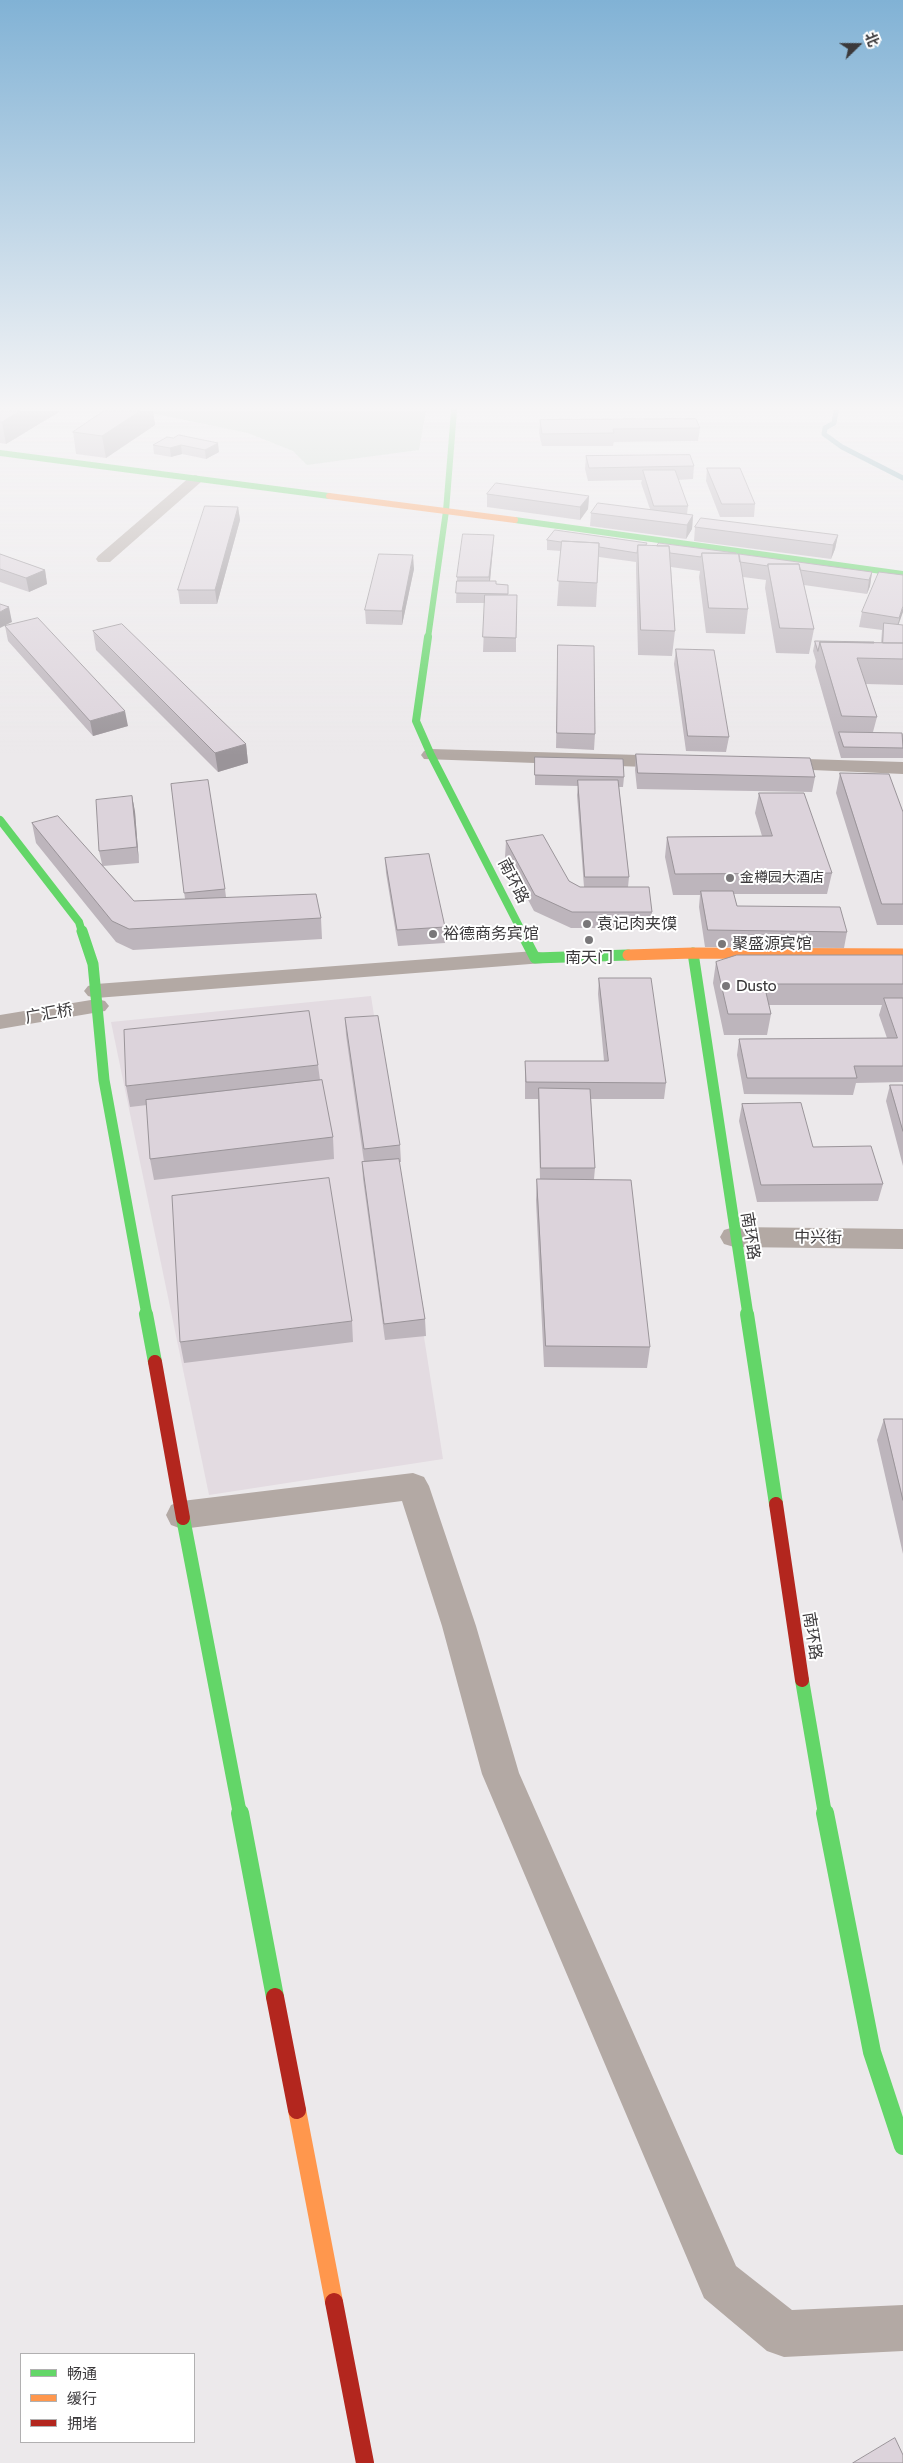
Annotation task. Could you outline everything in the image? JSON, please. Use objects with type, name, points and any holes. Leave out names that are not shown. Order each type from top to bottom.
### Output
[{"type":"street","points":[[104,560],[142,526]]},
{"type":"street","name":"南环路","points":[[444,526],[416,721],[431,755],[535,958]]},
{"type":"street","points":[[554,526],[903,574]]},
{"type":"street","points":[[431,755],[696,762]]},
{"type":"street","points":[[755,764],[903,768]]},
{"type":"street","points":[[0,820],[79,922],[93,964],[104,1080],[182,1515],[365,2463]]},
{"type":"street","points":[[535,958],[693,953],[903,954]]},
{"type":"street","name":"南环路","points":[[693,953],[734,1237],[815,1764],[872,2052],[903,2146]]},
{"type":"street","name":"广汇桥","points":[[0,1022],[66,1010],[97,998],[535,958]]},
{"type":"street","name":"中兴街","points":[[734,1237],[903,1239]]},
{"type":"street","points":[[182,1515],[413,1486],[459,1626],[501,1774],[720,2282],[784,2334],[903,2328]]},
{"type":"shaded area","points":[[371,996],[443,1459],[209,1495],[111,1022]]},
{"type":"building","points":[[199,526],[233,526],[215,590],[178,590]]},
{"type":"building","points":[[765,526],[838,535],[833,545],[695,527]]},
{"type":"building","points":[[555,530],[647,543],[646,545],[638,545],[637,553],[599,547],[599,543],[547,540]]},
{"type":"building","points":[[463,534],[494,535],[489,577],[457,577]]},
{"type":"building","points":[[562,541],[599,543],[597,583],[558,581]]},
{"type":"building","points":[[659,543],[736,553],[702,553],[701,557],[670,553],[669,546],[657,546]]},
{"type":"building","points":[[638,545],[669,546],[675,631],[641,630]]},
{"type":"building","points":[[702,553],[739,554],[748,609],[709,608]]},
{"type":"building","points":[[0,554],[45,570],[26,578],[0,569]]},
{"type":"building","points":[[379,554],[413,555],[402,611],[365,610]]},
{"type":"building","points":[[739,554],[872,572],[869,580],[800,570],[799,564],[768,564],[768,566],[740,562]]},
{"type":"building","points":[[768,564],[799,564],[814,629],[780,628]]},
{"type":"building","points":[[879,572],[903,575],[903,606],[899,618],[862,612]]},
{"type":"building","points":[[457,581],[496,581],[496,584],[508,585],[508,594],[456,593]]},
{"type":"building","points":[[485,595],[517,595],[516,638],[483,637]]},
{"type":"building","points":[[0,604],[9,607],[0,612]]},
{"type":"building","points":[[38,618],[125,711],[90,721],[5,626]]},
{"type":"building","points":[[884,623],[903,625],[903,643],[883,643]]},
{"type":"building","points":[[122,624],[246,744],[215,753],[93,631]]},
{"type":"building","points":[[815,641],[874,643],[820,642],[818,651]]},
{"type":"building","points":[[820,642],[903,643],[903,659],[857,658],[877,717],[842,716]]},
{"type":"building","points":[[558,645],[594,646],[595,734],[557,733]]},
{"type":"building","points":[[676,649],[714,650],[729,737],[688,736]]},
{"type":"building","points":[[839,732],[902,733],[903,748],[844,747]]},
{"type":"building","points":[[636,754],[810,758],[815,777],[638,773]]},
{"type":"building","points":[[535,757],[623,759],[624,777],[535,775]]},
{"type":"building","points":[[840,773],[889,774],[903,812],[903,904],[882,904]]},
{"type":"building","points":[[208,780],[225,889],[184,893],[171,784]]},
{"type":"building","points":[[578,780],[618,780],[629,877],[585,877]]},
{"type":"building","points":[[759,793],[804,793],[832,873],[675,874],[667,837],[772,836]]},
{"type":"building","points":[[132,796],[137,847],[99,851],[96,800]]},
{"type":"building","points":[[58,816],[134,901],[316,894],[321,918],[129,929],[112,921],[32,823]]},
{"type":"building","points":[[543,835],[569,881],[580,887],[649,887],[652,912],[572,912],[535,895],[506,841]]},
{"type":"building","points":[[429,854],[445,927],[397,930],[385,858]]},
{"type":"building","points":[[701,891],[733,891],[737,906],[840,907],[847,932],[708,930]]},
{"type":"building","points":[[737,955],[903,955],[903,984],[764,984],[771,1014],[728,1014],[716,962]]},
{"type":"building","points":[[599,978],[651,978],[666,1083],[526,1082],[525,1061],[608,1061]]},
{"type":"building","points":[[884,998],[903,998],[903,1066],[854,1066],[857,1078],[747,1078],[739,1039],[897,1038]]},
{"type":"building","points":[[309,1011],[318,1065],[126,1086],[124,1030]]},
{"type":"building","points":[[378,1016],[400,1145],[364,1149],[345,1018]]},
{"type":"building","points":[[322,1080],[333,1137],[150,1159],[146,1100]]},
{"type":"building","points":[[890,1085],[903,1085],[903,1131]]},
{"type":"building","points":[[539,1088],[590,1089],[595,1168],[541,1168]]},
{"type":"building","points":[[801,1103],[813,1147],[871,1146],[883,1184],[761,1185],[742,1104]]},
{"type":"building","points":[[399,1159],[425,1319],[384,1324],[362,1162]]},
{"type":"building","points":[[329,1178],[352,1321],[180,1342],[172,1196]]},
{"type":"building","points":[[537,1179],[631,1180],[650,1347],[546,1346]]},
{"type":"building","points":[[884,1419],[903,1419],[903,1500]]},
{"type":"building","points":[[895,2438],[903,2455],[903,2463],[853,2463]]},
{"type":"traffic: fast","points":[[444,526],[416,721],[431,755],[535,958],[628,955]]},
{"type":"traffic: fast","points":[[558,526],[903,574]]},
{"type":"traffic: fast","points":[[0,820],[79,922],[93,964],[104,1080],[155,1362]]},
{"type":"traffic: fast","points":[[693,953],[776,1504]]},
{"type":"traffic: fast","points":[[183,1518],[275,1997]]},
{"type":"traffic: fast","points":[[802,1680],[815,1764],[872,2052],[903,2146]]},
{"type":"traffic: slow","points":[[628,955],[693,953],[903,954]]},
{"type":"traffic: slow","points":[[297,2110],[334,2302]]},
{"type":"traffic: jam","points":[[155,1362],[183,1518]]},
{"type":"traffic: jam","points":[[776,1504],[802,1680]]},
{"type":"traffic: jam","points":[[275,1997],[297,2110]]},
{"type":"traffic: jam","points":[[334,2302],[365,2463]]},
{"type":"place","name":"金樽园大酒店","points":[[730,878]]},
{"type":"place","name":"袁记肉夹馍","points":[[587,924]]},
{"type":"place","name":"裕德商务宾馆","points":[[433,934]]},
{"type":"place","name":"南天门","points":[[589,940]]},
{"type":"place","name":"聚盛源宾馆","points":[[722,944]]},
{"type":"place","name":"Dusto","points":[[726,986]]}]
